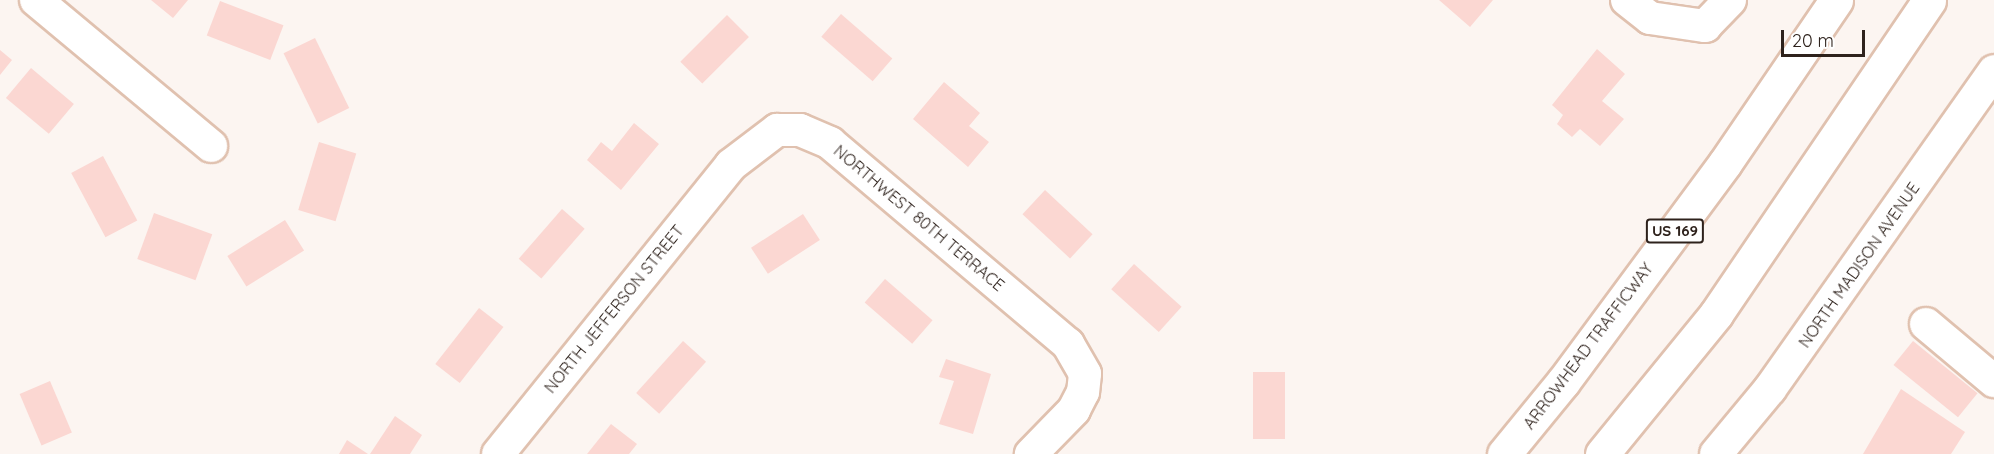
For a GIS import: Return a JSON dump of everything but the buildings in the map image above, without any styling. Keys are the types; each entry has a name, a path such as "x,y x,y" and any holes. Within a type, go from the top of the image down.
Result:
{"highway":[{"name":"ARROWHEAD TRAFFICWAY","path":"1504,454 1563,382 1725,164 1836,0"},
{"path":"1602,454 1716,314 1929,0"}],"street":[{"path":"36,0 211,146"},
{"path":"1627,0 1650,18 1705,26 1730,0"},
{"name":"NORTH MADISON AVENUE","path":"1716,454 1784,369 1994,71"},
{"name":"NORTHWEST 80TH TERRACE","path":"731,165 777,129 800,130 830,143 1068,344 1085,374 1083,392 1074,410 1031,454"},
{"name":"NORTH JEFFERSON STREET","path":"498,454 731,165"},
{"path":"1926,324 1994,381"}]}
